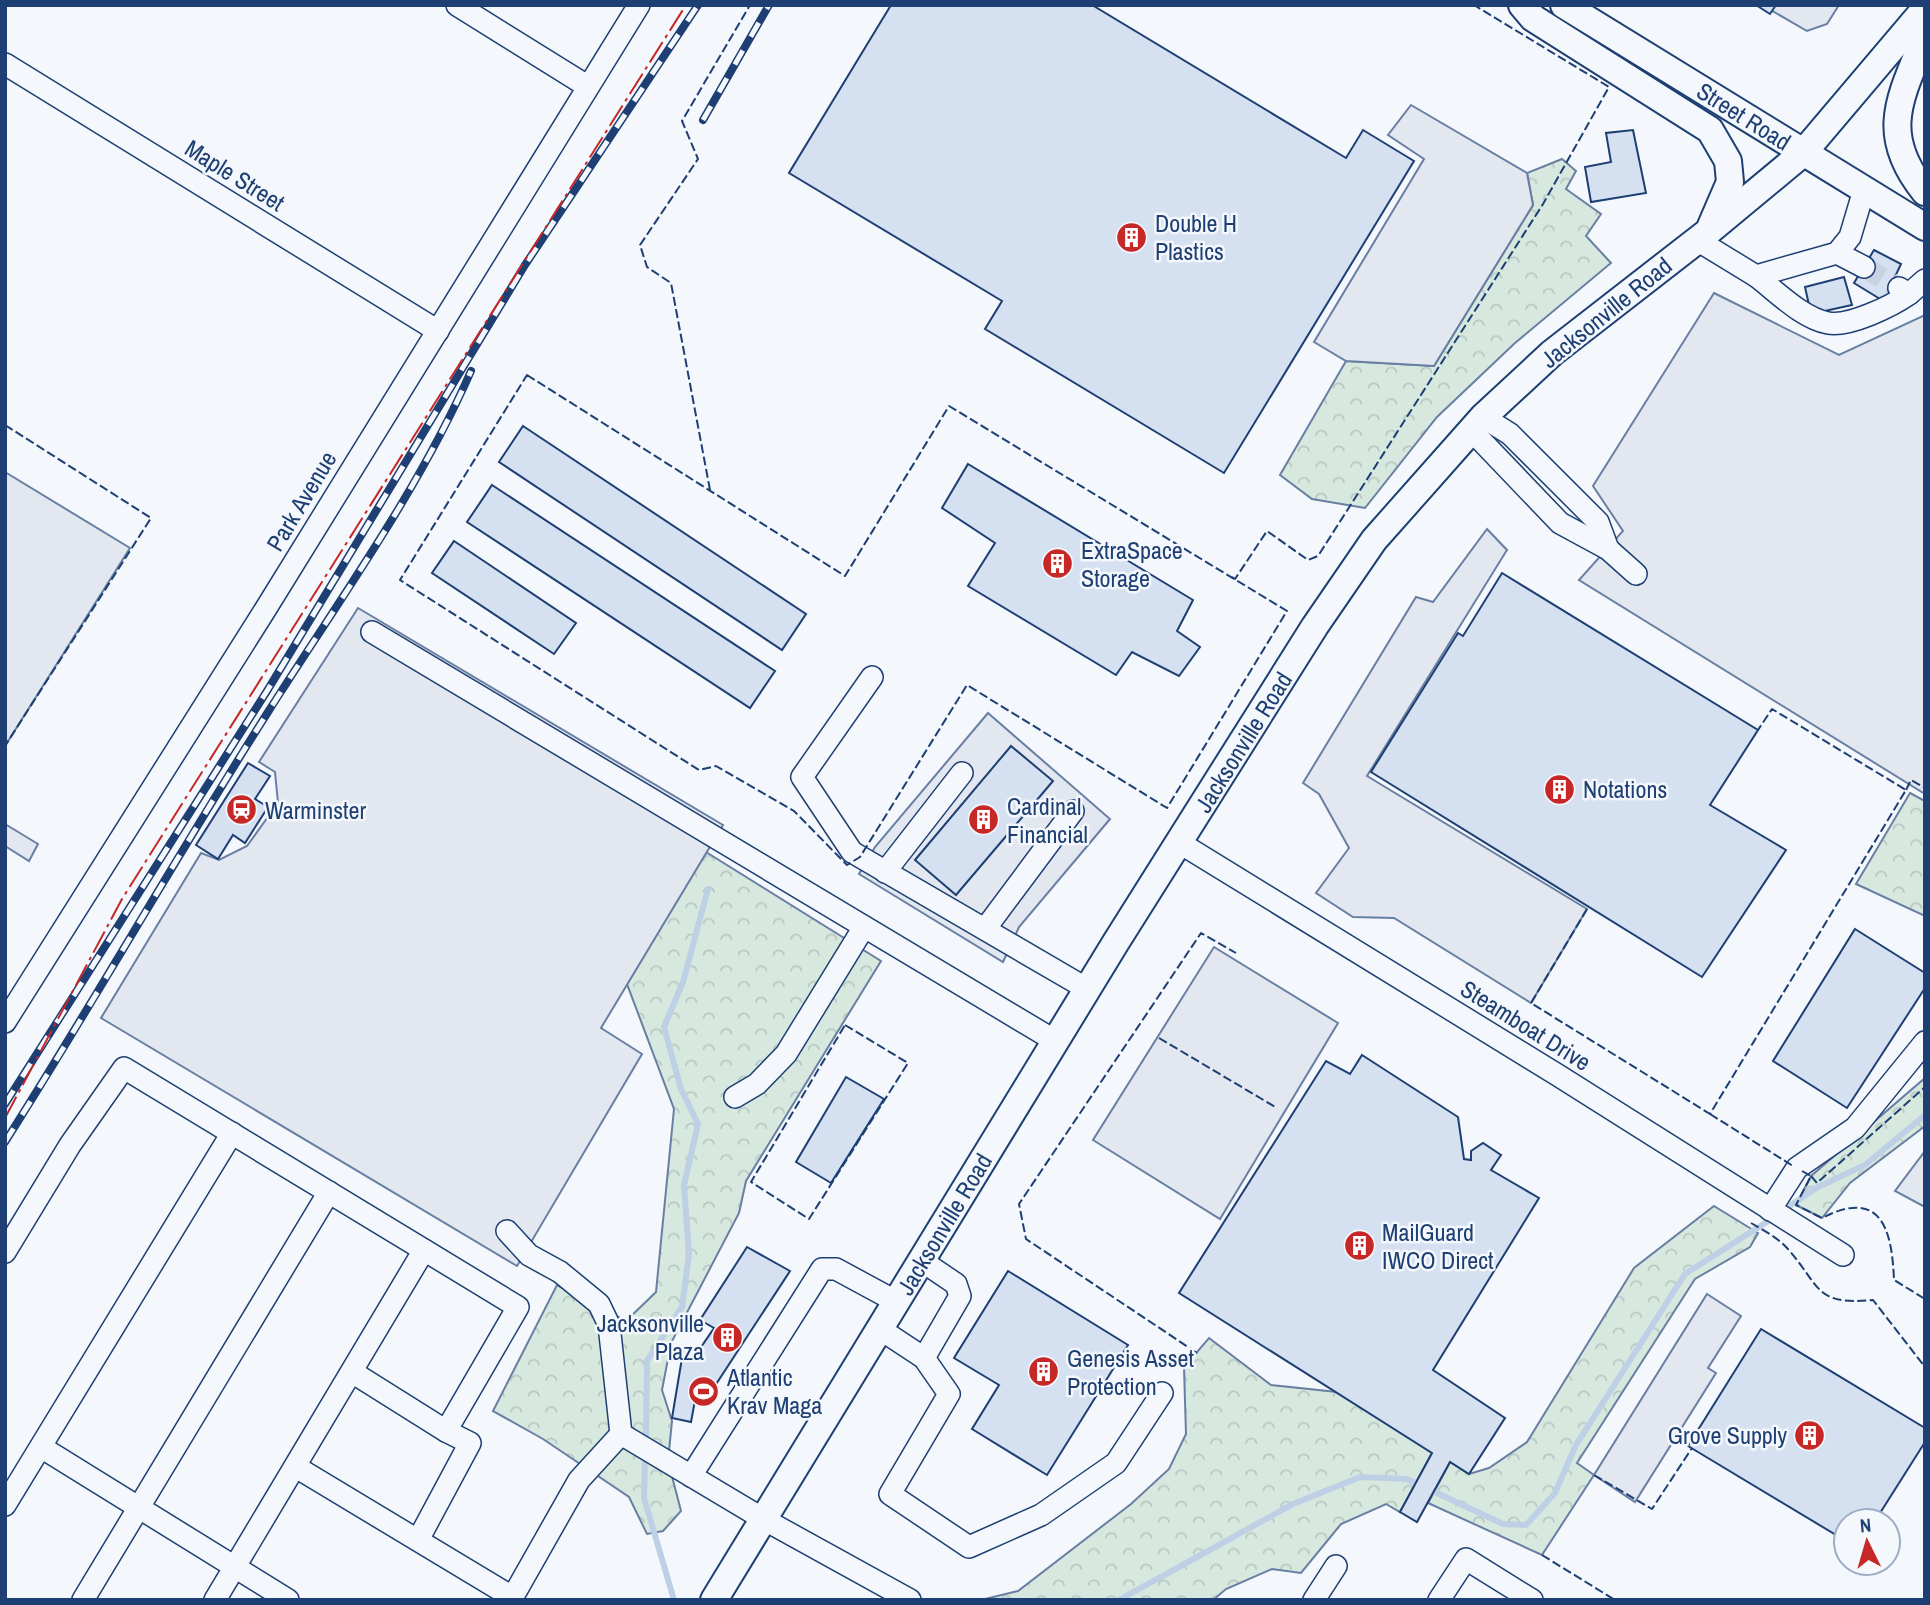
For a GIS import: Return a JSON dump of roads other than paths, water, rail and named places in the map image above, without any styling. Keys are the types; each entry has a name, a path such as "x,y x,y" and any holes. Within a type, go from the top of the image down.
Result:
{"main road":[{"path":"1522,5 1533,18 1710,130 1728,161 1730,182 1703,235"},
{"name":"Street Road","path":"1564,5 1925,227"},
{"name":"Jacksonville Road","path":"714,1600 1315,626 1374,540 1478,424 1582,327 1703,235 1803,153 1925,9"},
{"path":"1925,37 1898,104 1897,148 1925,192"}],"street":[{"path":"457,5 587,86"},
{"name":"Park Avenue","path":"5,1022 639,5"},
{"name":"Maple Street","path":"5,64 438,331"},
{"path":"1756,276 1838,253 1850,237 1864,190"},
{"path":"1703,235 1810,316 1830,324 1878,312 1910,287"},
{"path":"1838,253 1864,267"},
{"path":"1478,424 1560,523 1608,549 1636,574"},
{"path":"372,632 1057,1042"},
{"path":"872,677 802,777 852,852 1089,990"},
{"path":"885,872 962,773"},
{"path":"985,929 1073,811"},
{"name":"Steamboat Drive","path":"1180,843 1843,1255"},
{"path":"735,1097 757,1084 786,1054 864,927"},
{"path":"1770,1210 1797,1168 1855,1128 1925,1042"},
{"path":"5,1252 70,1144 124,1068 518,1307 446,1431"},
{"path":"5,1505 232,1133"},
{"path":"83,1600 329,1192"},
{"path":"296,1467 512,1598 579,1480 621,1434 609,1325 600,1304 560,1272 529,1255 507,1231"},
{"path":"215,1600 424,1250"},
{"path":"922,1261 956,1284 960,1296 924,1358"},
{"path":"691,1476 822,1269 836,1269 897,1302"},
{"path":"880,1329 924,1358 949,1394 890,1494 969,1547 1041,1515 1116,1463 1162,1393"},
{"path":"352,1372 470,1443 418,1540"},
{"path":"621,1434 765,1520 910,1600"},
{"path":"41,1447 288,1600"},
{"path":"1439,1600 1466,1559 1532,1600"},
{"path":"1314,1600 1336,1566"}],"waterway":[{"path":"646,1442 647,1361 682,1307 689,1254 684,1185 698,1124 681,1089 664,1027 683,982 708,889"},
{"path":"1782,1211 1816,1188 1865,1165 1925,1115"},
{"path":"1119,1600 1293,1504 1360,1477 1407,1479 1503,1524 1526,1525 1555,1493 1576,1445 1685,1274 1773,1218"},
{"path":"645,1453 644,1498 674,1600"}],"tunnel":[{"path":"1864,267 1897,287"}],"railway":[{"path":"5,1104 267,691 525,265 698,5"},
{"path":"703,120 769,5"},
{"path":"5,1142 235,765 402,503 427,460 471,371"}],"place":[{"name":"Double H Plastics","path":"1132,237"},
{"name":"ExtraSpace Storage","path":"1058,564"},
{"name":"Notations","path":"1560,789"},
{"name":"Warminster","path":"242,810"},
{"name":"Cardinal Financial","path":"984,820"},
{"name":"MailGuard IWCO Direct","path":"1359,1246"},
{"name":"Jacksonville Plaza","path":"727,1337"},
{"name":"Genesis Asset Protection","path":"1044,1372"},
{"name":"Atlantic Krav Maga","path":"704,1391"},
{"name":"Grove Supply","path":"1810,1435"}]}
